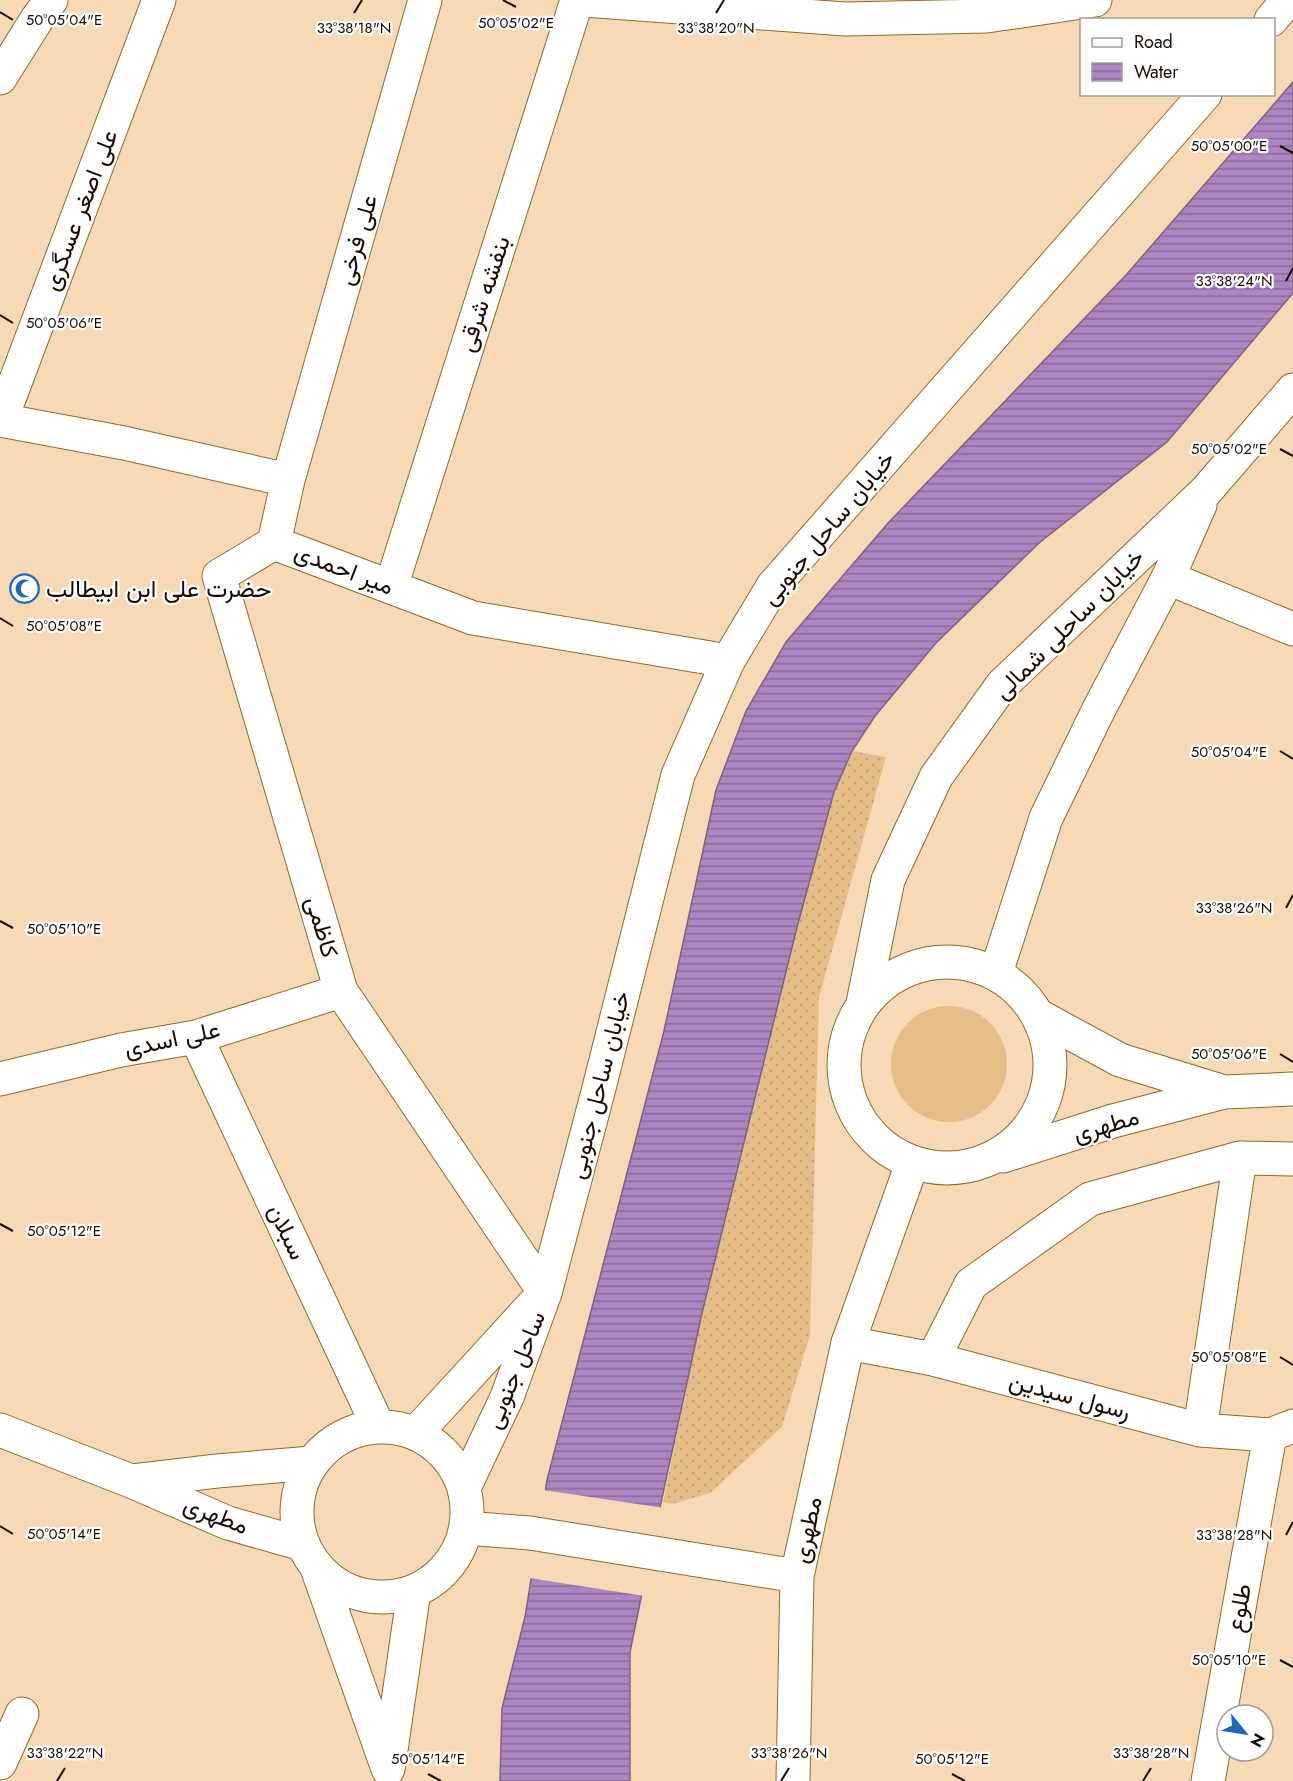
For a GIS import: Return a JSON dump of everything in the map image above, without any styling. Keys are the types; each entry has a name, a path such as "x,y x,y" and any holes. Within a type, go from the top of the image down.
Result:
{"street":[{"path":"0,78 51,0"},
{"name":"علی اصغر عسگری","path":"0,420 159,0"},
{"name":"علی فرخی","path":"288,480 425,0"},
{"name":"بنفشه شرقی","path":"391,587 577,0"},
{"path":"584,0 845,19 909,9 987,16 1095,0"},
{"path":"1273,18 1288,0"},
{"name":"خیابان ساحل جنوبی","path":"545,1293 678,775 728,661 773,586 1203,96"},
{"name":"خیابان ساحلی شمالی","path":"863,1003 888,880 936,777 1002,685 1206,491 1293,390"},
{"path":"0,420 124,443 288,480"},
{"name":"میر احمدی","path":"288,480 274,543 473,618 728,661"},
{"name":"خیابان ساحلی شمالی","path":"996,973 1046,818 1099,709 1168,578 1206,491"},
{"name":"کاظمی","path":"274,543 219,576 341,991 545,1293"},
{"path":"1168,578 1293,629"},
{"path":"938,962 967,963 996,973 1018,989 1039,1016 1049,1049 1050,1083 1038,1115 1018,1142 990,1160 946,1170 912,1164 883,1149 860,1124 846,1093 843,1059 849,1029 863,1003 884,982 910,968 938,962"},
{"name":"علی اسدی","path":"0,1079 121,1050 196,1037 341,991"},
{"name":"مطهری","path":"1039,1016 1120,1060 1224,1092"},
{"name":"سبلان","path":"196,1037 378,1426"},
{"name":"مطهری","path":"990,1160 1113,1121 1224,1092 1293,1089"},
{"path":"1200,1430 1240,1158"},
{"path":"933,1359 971,1284 1090,1199 1240,1158 1293,1159"},
{"name":"مطهری","path":"466,1528 530,1533 797,1576 848,1343 912,1164"},
{"name":"ساحل جنوبی","path":"416,1433 545,1293"},
{"name":"ساحل جنوبی","path":"464,1488 507,1397 545,1293"},
{"name":"رسول سیدین","path":"848,1343 933,1359 1200,1430 1281,1431"},
{"path":"310,1556 333,1582 352,1592 372,1597 394,1597 430,1583 447,1568 459,1550 466,1528 467,1505 464,1488 454,1465 437,1446 416,1433 378,1426 341,1437 312,1463 302,1482 297,1502 297,1523 388,1775"},
{"name":"طلوع","path":"1208,1781 1281,1431"},
{"name":"مطهری","path":"1,1432 131,1481 310,1556"},
{"name":"مطهری","path":"131,1481 217,1470 312,1463"},
{"path":"793,1781 797,1576"},
{"path":"388,1775 414,1591"},
{"path":"0,1762 22,1714"}],"shaded area":[{"path":"852,751 886,757 819,997 810,1335 782,1427 710,1493 672,1504 663,1502 702,1313 797,927 834,792"},
{"path":"949,1006 971,1010 990,1023 1003,1042 1007,1064 1003,1086 990,1105 971,1118 949,1122 927,1118 908,1105 895,1086 891,1064 895,1042 908,1023 927,1010"}],"water":[{"path":"1293,82 1293,293 1167,442 1039,543 936,643 875,716 852,751 834,792 797,927 702,1313 651,1549 630,1652 630,1781 500,1781 502,1708 525,1617 547,1480 664,1031 716,790 746,711 786,642 889,522 1127,274"}],"pier":[{"path":"543,1490 664,1508 645,1596 529,1578"}],"place":[{"name":"حضرت علی ابن ابیطالب","path":"25,589"}]}
